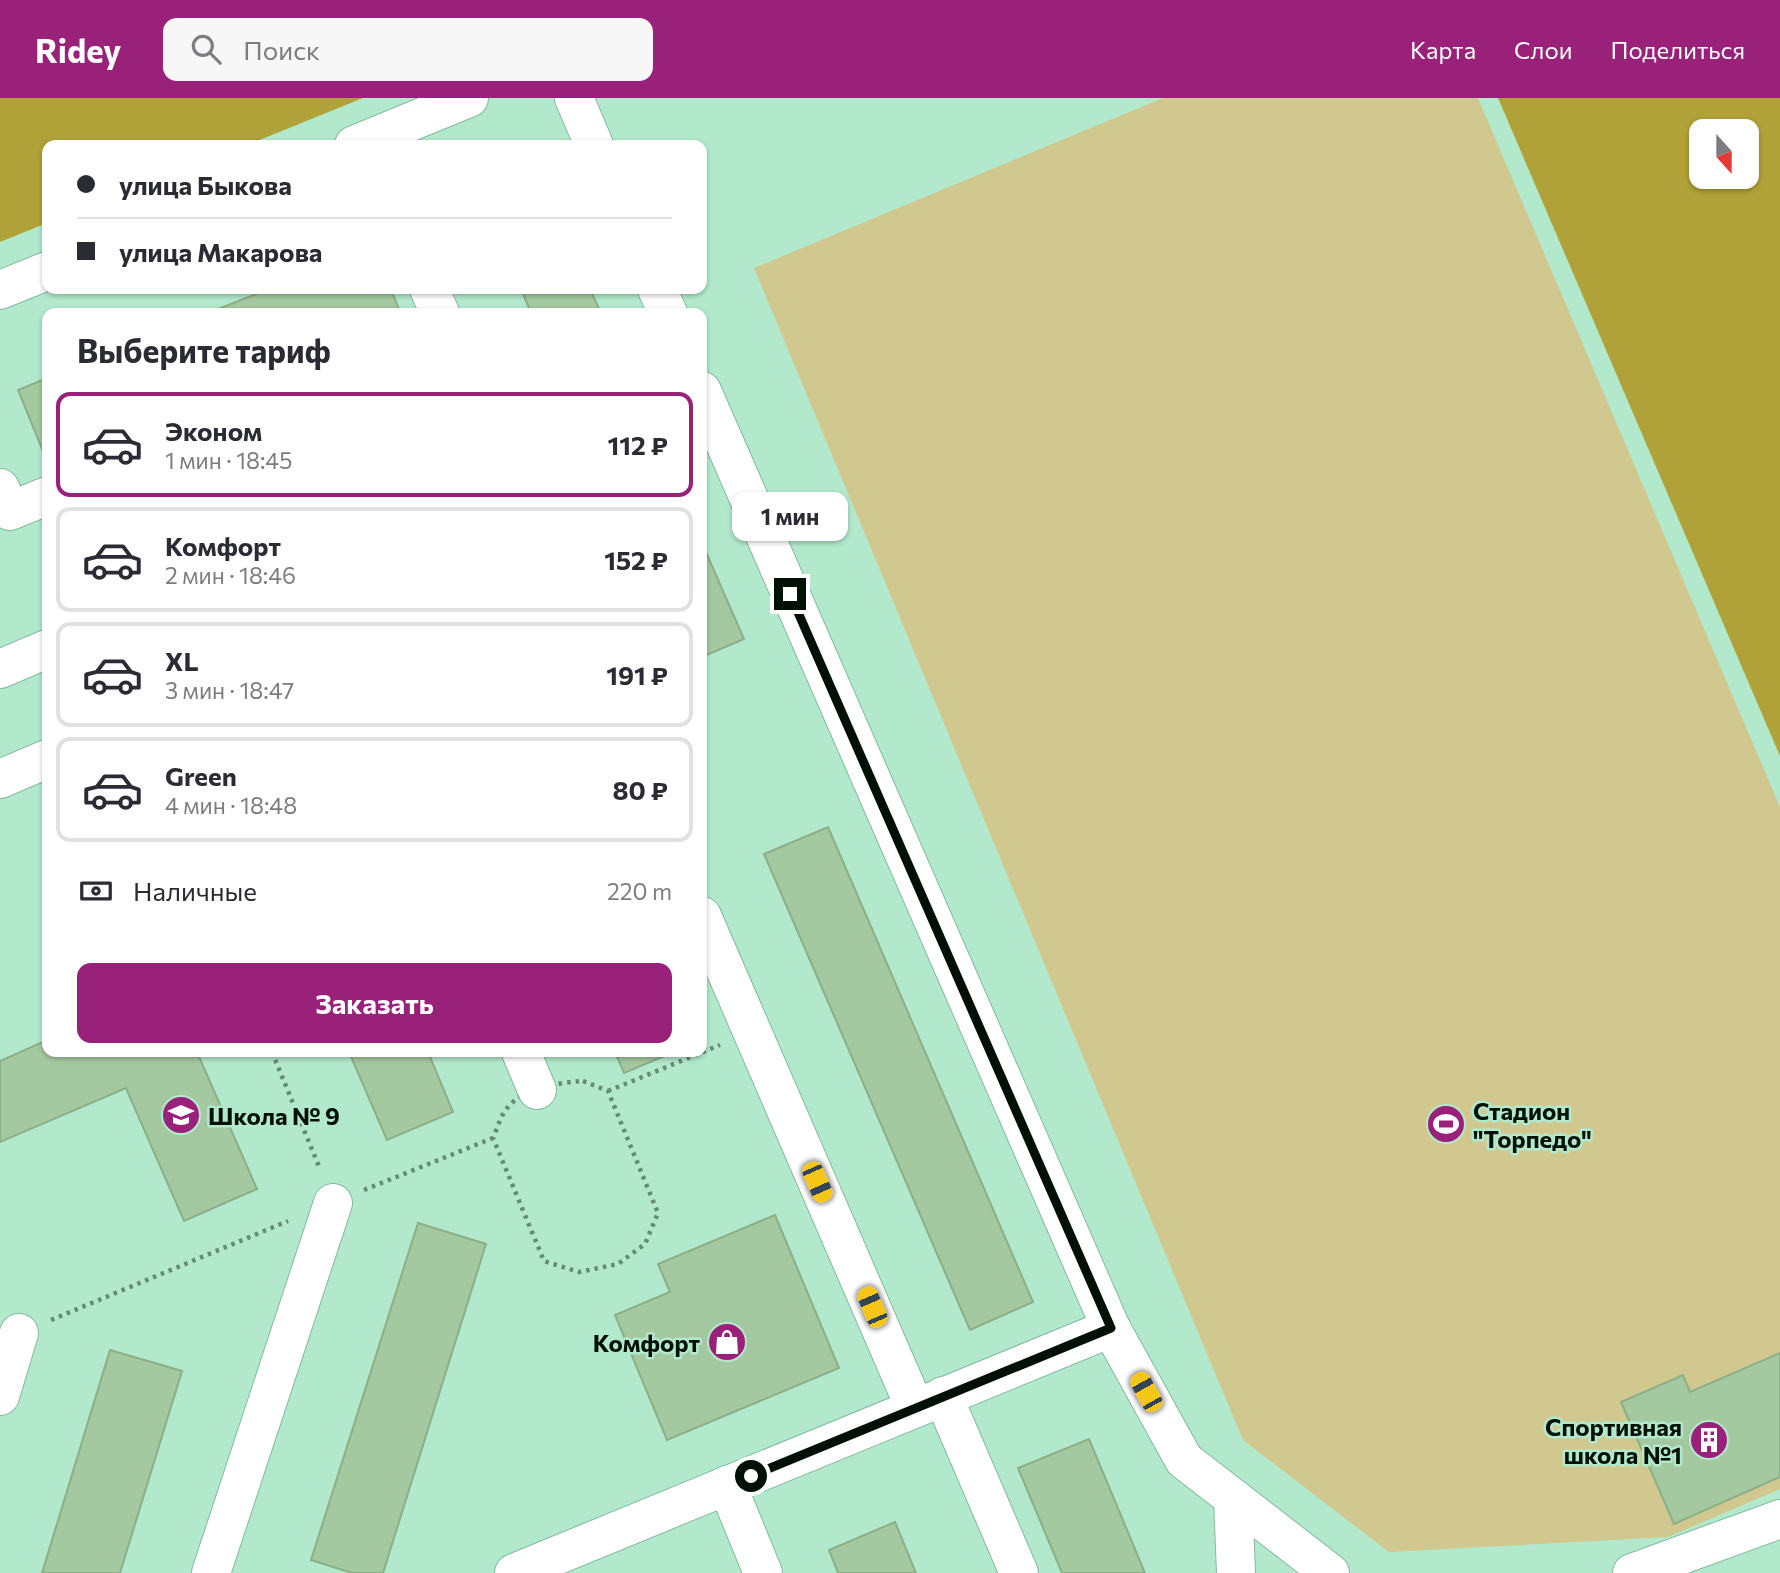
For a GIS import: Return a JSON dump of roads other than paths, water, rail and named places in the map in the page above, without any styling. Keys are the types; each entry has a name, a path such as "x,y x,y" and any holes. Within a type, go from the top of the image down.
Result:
{"street":[{"path":"371,140 469,98"},
{"path":"574,98 592,140"},
{"path":"0,290 42,273"},
{"path":"707,402 1111,1328 1184,1460 1330,1573"},
{"path":"4,505 42,497"},
{"path":"0,669 42,651"},
{"path":"0,779 42,761"},
{"path":"707,928 752,1032 929,1402 1019,1573"},
{"path":"523,1057 537,1090"},
{"path":"211,1573 333,1203"},
{"path":"514,1573 1111,1328"},
{"path":"0,1396 19,1333"},
{"path":"727,1485 763,1573"},
{"path":"1233,1498 1236,1573"},
{"path":"1632,1573 1780,1520"}],"place":[{"name":"Школа № 9","path":"181,1115"},
{"name":"Стадион \"Торпедо\"","path":"1446,1124"},
{"name":"Комфорт","path":"727,1342"},
{"name":"Спортивная школа №1","path":"1709,1440"}]}
